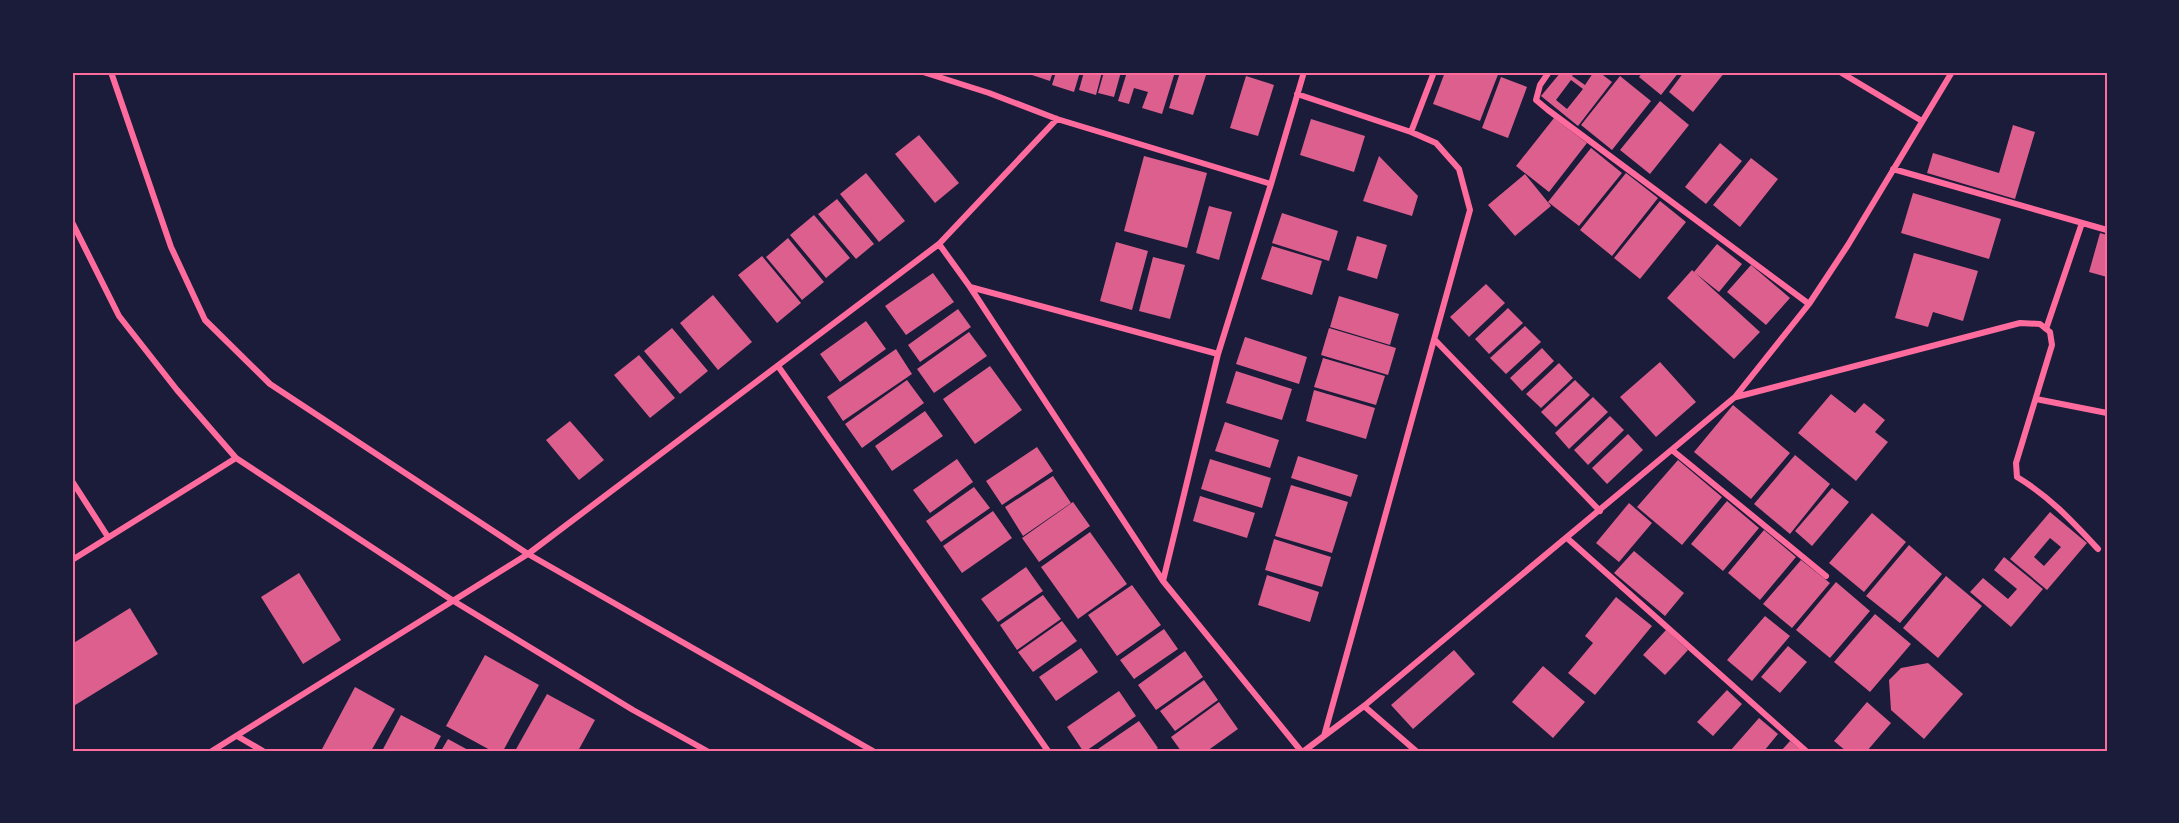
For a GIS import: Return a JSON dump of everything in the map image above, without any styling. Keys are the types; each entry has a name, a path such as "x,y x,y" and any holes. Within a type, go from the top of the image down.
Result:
{"street":[{"path":"111,72 171,247 205,320 270,384 528,554 805,710 873,751"},
{"path":"923,72 989,93 1057,119 1271,184"},
{"path":"1163,581 1218,354 1304,72"},
{"path":"1411,132 1434,72"},
{"path":"1548,72 1540,85 1536,100 1809,304"},
{"path":"1840,72 1922,121"},
{"path":"939,244 970,286 1163,581 1302,751 1364,706 1735,397 1809,304 1848,245 1952,72"},
{"path":"1297,94 1411,132 1436,143 1459,169 1470,210 1324,737"},
{"path":"212,751 528,554 939,244 1057,119"},
{"path":"1893,169 2107,230"},
{"path":"72,222 118,316 177,390 236,458 452,600 633,710 707,751"},
{"path":"2046,329 2082,223"},
{"path":"970,286 1218,354"},
{"path":"1735,397 2020,323 2040,324 2050,332 2052,345 2016,463 2018,477 2067,515 2098,549"},
{"path":"1435,340 1600,511"},
{"path":"778,366 1048,751"},
{"path":"2036,399 2107,413"},
{"path":"1672,450 1826,576"},
{"path":"72,560 236,458"},
{"path":"72,481 108,537"},
{"path":"1567,538 1806,751"},
{"path":"1364,706 1416,751"},
{"path":"237,736 263,751"}],"building":[{"path":"1033,72 1053,72 1050,81 1032,75"},
{"path":"1056,72 1080,72 1074,92 1052,85"},
{"path":"1084,72 1102,72 1096,95 1079,90"},
{"path":"1104,72 1121,72 1114,97 1098,93"},
{"path":"1127,72 1175,72 1162,114 1142,108 1148,92 1134,88 1129,104 1118,101"},
{"path":"1180,72 1207,72 1193,115 1169,108"},
{"path":"1445,72 1499,72 1480,121 1433,104"},
{"path":"1561,72 1575,72 1572,76 1585,85 1592,72 1599,72 1612,82 1578,126 1541,96","holes":["1571,80 1583,89 1567,109 1556,100"]},
{"path":"1643,72 1679,72 1661,95 1639,77"},
{"path":"1684,72 1725,72 1693,112 1669,92"},
{"path":"1246,76 1274,85 1258,136 1230,128"},
{"path":"1620,76 1651,101 1612,150 1581,125"},
{"path":"1501,77 1527,87 1508,138 1482,128"},
{"path":"1660,101 1689,125 1650,174 1620,150"},
{"path":"1554,118 1587,143 1549,192 1516,166"},
{"path":"1311,119 1365,136 1354,172 1300,155"},
{"path":"2013,125 2035,132 2015,199 1927,173 1933,153 1999,173"},
{"path":"919,135 959,183 935,203 895,154"},
{"path":"1720,143 1742,161 1706,204 1685,187"},
{"path":"1591,148 1622,173 1579,226 1548,202"},
{"path":"1144,156 1207,173 1187,248 1124,231"},
{"path":"1379,156 1418,196 1412,216 1363,201"},
{"path":"1751,158 1778,179 1740,227 1713,205"},
{"path":"866,173 905,221 879,242 840,194"},
{"path":"1626,173 1658,198 1612,256 1580,230"},
{"path":"1525,174 1551,206 1515,236 1488,205"},
{"path":"1913,193 2001,219 1989,259 1901,233"},
{"path":"837,199 874,244 856,259 818,214"},
{"path":"1660,201 1686,222 1640,279 1614,258"},
{"path":"1209,206 1232,212 1219,260 1196,253"},
{"path":"1282,213 1338,231 1329,261 1272,243"},
{"path":"814,215 850,258 826,278 790,235"},
{"path":"2100,233 2107,235 2107,277 2089,272"},
{"path":"1357,236 1387,245 1377,279 1347,270"},
{"path":"788,238 824,282 802,300 766,257"},
{"path":"1116,242 1148,251 1132,310 1100,301"},
{"path":"1717,244 1742,264 1719,292 1694,272"},
{"path":"1272,246 1322,261 1312,295 1261,279"},
{"path":"1914,253 1978,271 1963,321 1933,312 1928,327 1895,318"},
{"path":"762,256 801,303 777,323 738,275"},
{"path":"1153,257 1185,265 1170,319 1139,311"},
{"path":"1751,265 1790,298 1766,325 1727,292"},
{"path":"1692,270 1760,332 1734,359 1667,298"},
{"path":"933,273 954,302 906,335 885,306"},
{"path":"1486,284 1505,303 1469,337 1450,317"},
{"path":"713,295 752,342 718,370 680,323"},
{"path":"1339,296 1399,314 1390,345 1330,327"},
{"path":"1508,308 1523,323 1489,354 1475,339"},
{"path":"958,309 971,327 920,362 908,345"},
{"path":"866,321 886,349 840,382 820,354"},
{"path":"1525,326 1541,342 1506,374 1490,358"},
{"path":"672,328 708,371 680,394 644,351"},
{"path":"1329,328 1396,348 1388,375 1321,355"},
{"path":"969,332 987,356 934,393 917,369"},
{"path":"1245,337 1307,357 1299,384 1236,364"},
{"path":"1542,348 1554,361 1522,391 1510,378"},
{"path":"896,349 912,374 843,421 827,397"},
{"path":"639,355 675,398 650,418 614,375"},
{"path":"1323,358 1385,376 1376,405 1314,387"},
{"path":"1660,362 1696,402 1656,437 1620,397"},
{"path":"1559,363 1573,378 1541,408 1526,394"},
{"path":"990,366 1022,410 975,444 943,399"},
{"path":"1236,371 1292,389 1282,420 1226,403"},
{"path":"907,380 924,403 862,448 845,424"},
{"path":"1575,380 1590,395 1556,427 1541,412"},
{"path":"1314,390 1375,408 1366,439 1306,421"},
{"path":"1831,394 1855,413 1864,403 1885,420 1875,432 1888,442 1856,481 1798,433"},
{"path":"1593,397 1608,412 1569,449 1555,433"},
{"path":"1733,405 1790,453 1751,499 1694,452"},
{"path":"925,411 943,436 892,471 875,446"},
{"path":"1610,416 1624,430 1588,465 1574,450"},
{"path":"570,421 604,460 579,480 546,440"},
{"path":"1225,422 1279,440 1270,468 1215,451"},
{"path":"1628,434 1643,450 1607,484 1592,468"},
{"path":"1037,447 1053,471 1002,505 986,481"},
{"path":"1795,455 1830,484 1790,534 1754,504"},
{"path":"1298,456 1358,475 1351,497 1291,478"},
{"path":"957,459 973,482 930,513 913,490"},
{"path":"1210,459 1271,478 1262,508 1201,489"},
{"path":"1678,460 1722,497 1682,545 1637,507"},
{"path":"1053,476 1071,503 1023,536 1005,507"},
{"path":"1291,485 1348,502 1332,553 1275,536"},
{"path":"974,487 990,508 941,542 926,521"},
{"path":"1832,488 1849,502 1812,546 1795,531"},
{"path":"1200,496 1255,513 1247,538 1193,521"},
{"path":"1727,501 1759,528 1723,571 1691,544"},
{"path":"1073,502 1090,526 1039,562 1022,538"},
{"path":"1629,503 1652,523 1619,562 1596,543"},
{"path":"993,511 1012,538 962,573 943,546"},
{"path":"2050,512 2087,543 2047,590 2010,559","holes":["2050,538 2061,547 2044,566 2034,557"]},
{"path":"1872,513 1906,542 1864,592 1829,563"},
{"path":"1764,530 1796,557 1760,600 1728,573"},
{"path":"1090,532 1127,584 1078,619 1041,567"},
{"path":"1274,539 1331,557 1322,587 1265,570"},
{"path":"1909,545 1942,574 1900,623 1866,596"},
{"path":"1634,551 1684,593 1665,616 1614,573"},
{"path":"2004,557 2043,589 2011,627 1970,592 1983,578 2008,599 2017,589 1994,570"},
{"path":"1801,560 1830,583 1792,628 1763,604"},
{"path":"1026,567 1043,591 998,622 981,599"},
{"path":"299,573 341,640 303,664 261,597"},
{"path":"1267,575 1319,592 1310,622 1258,605"},
{"path":"1946,576 1982,606 1938,658 1903,628"},
{"path":"1836,582 1870,611 1830,658 1796,630"},
{"path":"1132,585 1161,625 1117,656 1088,615"},
{"path":"1043,595 1061,619 1017,650 1000,625"},
{"path":"1616,597 1652,626 1595,695 1568,673 1593,643 1585,636"},
{"path":"130,608 158,654 72,707 72,644"},
{"path":"1875,614 1911,644 1870,692 1834,662"},
{"path":"1765,616 1790,636 1752,681 1727,660"},
{"path":"1062,621 1077,641 1033,672 1018,652"},
{"path":"1164,629 1178,649 1134,679 1120,660"},
{"path":"1666,630 1688,650 1665,675 1643,655"},
{"path":"1788,646 1807,662 1780,693 1761,677"},
{"path":"1081,648 1098,672 1056,701 1039,677"},
{"path":"1454,650 1475,674 1413,729 1391,705"},
{"path":"1185,651 1203,677 1156,710 1138,685"},
{"path":"485,655 539,685 503,751 492,751 446,726"},
{"path":"1928,663 1963,694 1924,739 1891,710 1889,680 1901,668"},
{"path":"1543,666 1585,702 1553,738 1512,702"},
{"path":"1204,680 1218,700 1175,731 1160,711"},
{"path":"355,687 395,709 371,751 325,751 322,749"},
{"path":"1727,690 1742,704 1713,736 1697,722"},
{"path":"1119,691 1136,716 1083,751 1067,727"},
{"path":"547,694 595,720 578,751 515,751"},
{"path":"1219,702 1238,729 1207,751 1181,751 1171,737"},
{"path":"1867,702 1891,723 1867,751 1846,751 1834,741"},
{"path":"401,715 441,736 433,751 382,751"},
{"path":"1759,718 1778,734 1764,751 1730,751"},
{"path":"1139,721 1158,748 1154,751 1095,751"},
{"path":"448,739 470,751 441,751"},
{"path":"1790,741 1802,751 1781,751"}]}
